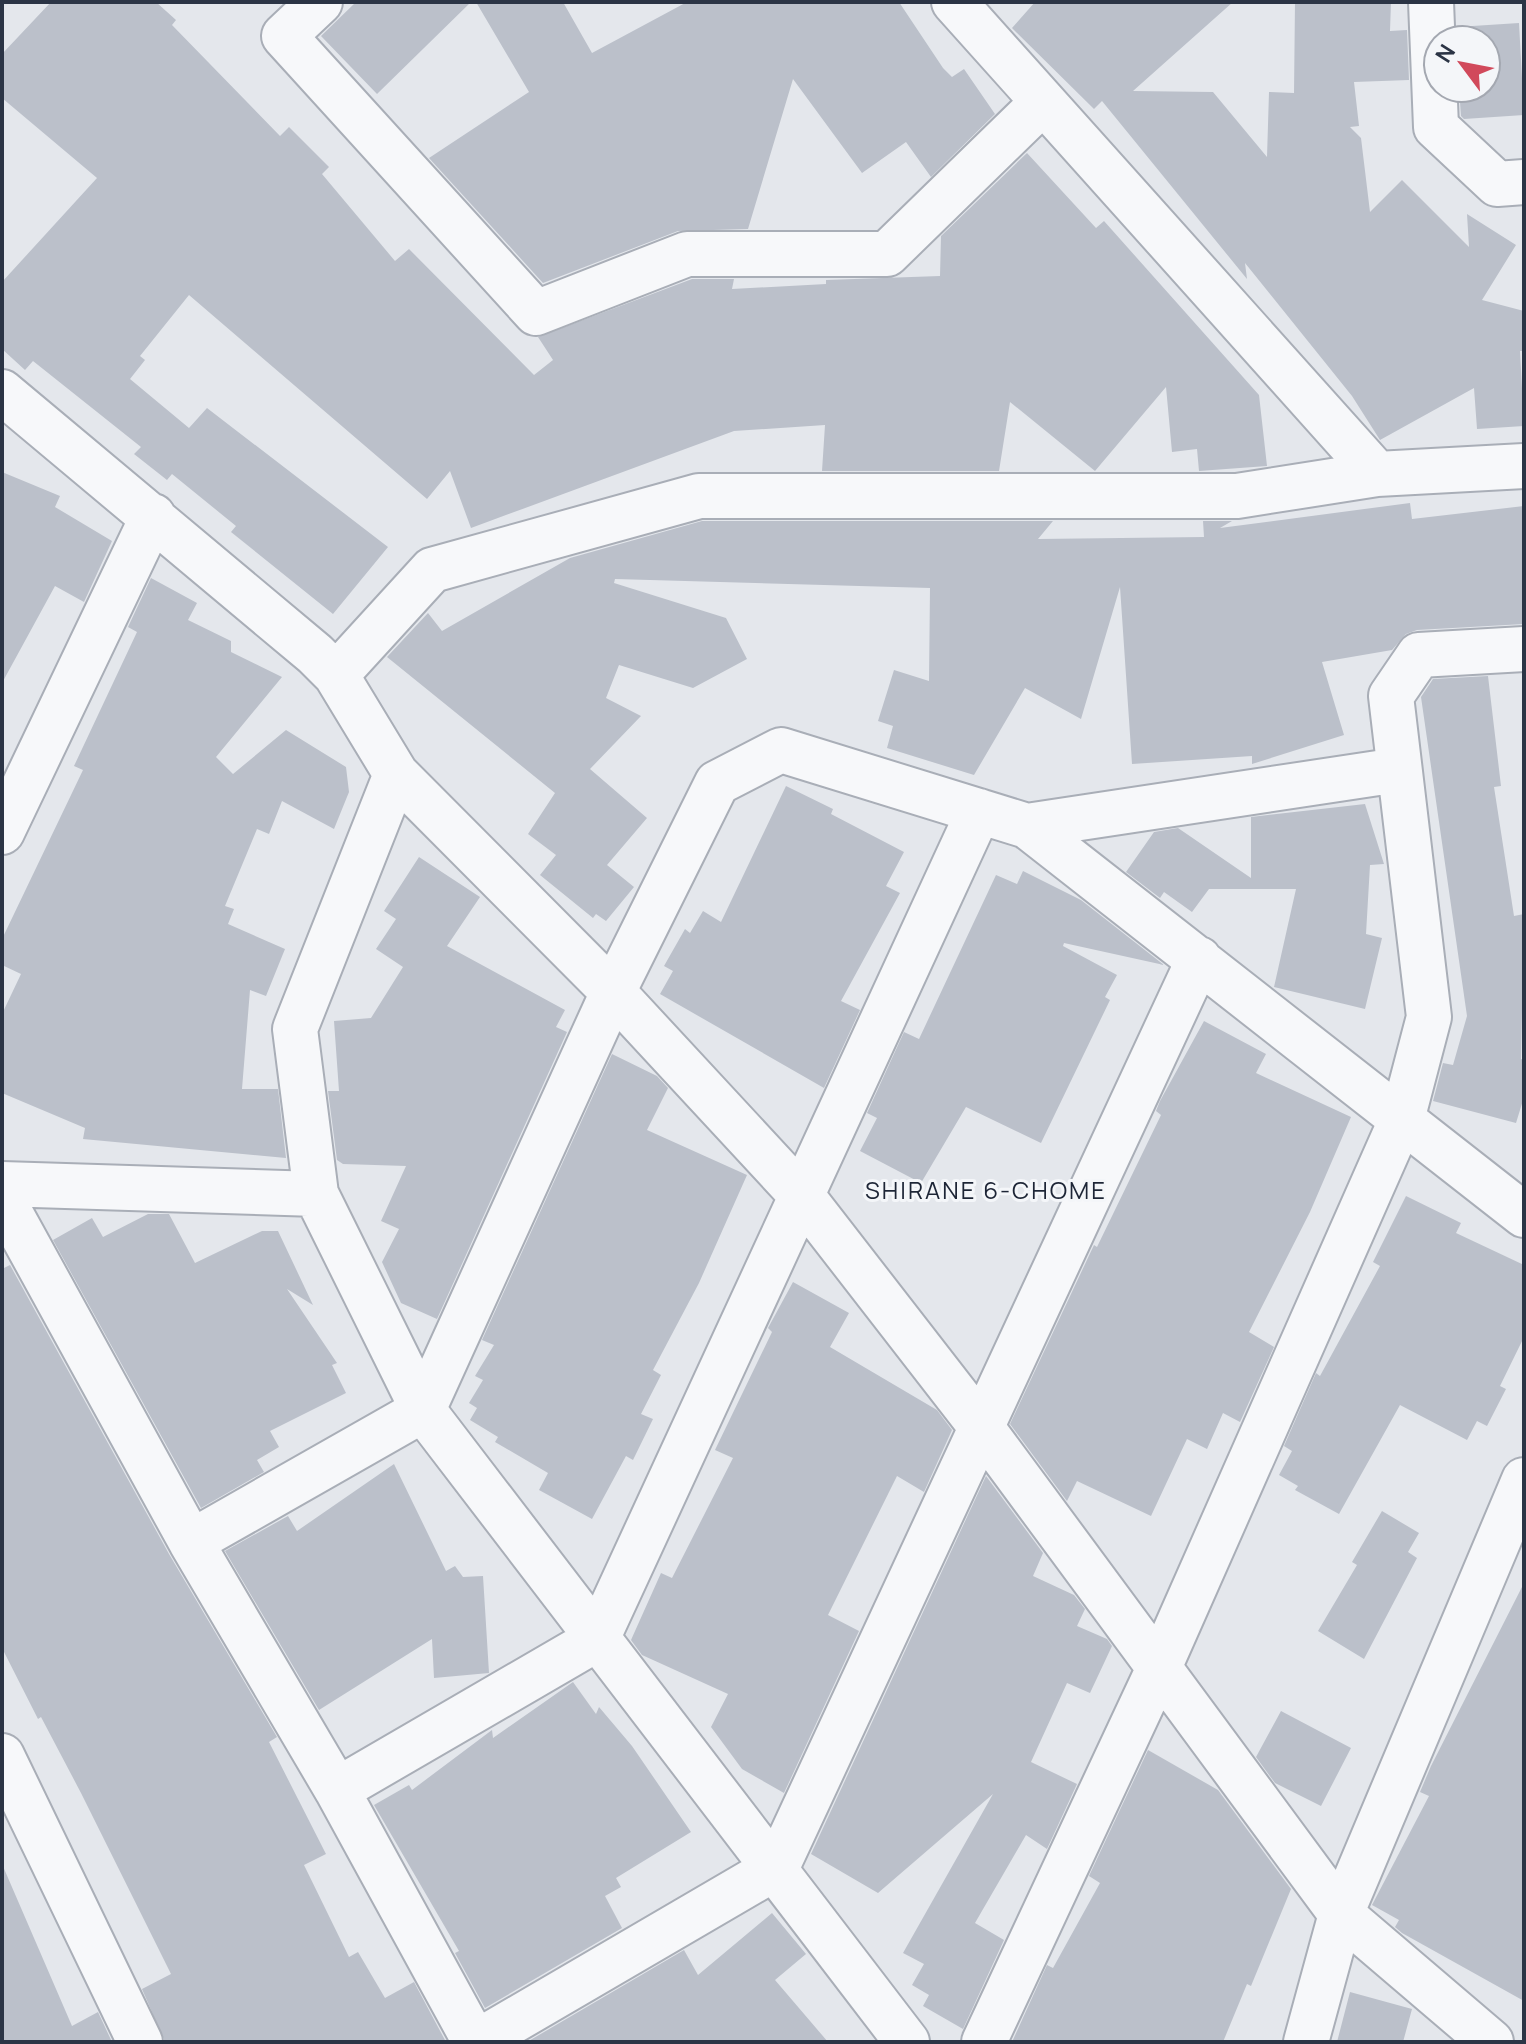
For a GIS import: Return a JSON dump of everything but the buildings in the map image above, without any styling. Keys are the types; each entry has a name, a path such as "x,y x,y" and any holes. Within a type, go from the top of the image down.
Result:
{"street":[{"path":"320,2 284,36 536,313 687,254 887,254 1043,102"},
{"path":"954,2 1377,474"},
{"path":"1431,2 1436,127 1497,184 1524,182"},
{"path":"2,392 153,516 336,675 396,774 613,992 802,1196 982,1428 1341,1914 1491,2042"},
{"path":"336,675 432,570 699,496 1237,496 1377,474 1524,466"},
{"path":"2,832 153,516"},
{"path":"984,2042 1158,1670 1403,1116 1429,1017 1391,696 1419,655 1524,649"},
{"path":"191,1542 423,1410 613,992 717,783 781,750 1027,826 1403,1116 1524,1215"},
{"path":"1027,826 1398,770"},
{"path":"396,774 295,1029 316,1194 423,1410 597,1639 777,1867 907,2042"},
{"path":"337,1790 597,1639 979,811"},
{"path":"2,1198 191,1542 337,1790 476,2042 777,1867 1199,959"},
{"path":"2,1184 316,1194"},
{"path":"1306,2042 1341,1914 1524,1480"},
{"path":"2,1756 140,2042"}],"district":[{"name":"SHIRANE 6-CHOME","path":"986,1191"}]}
